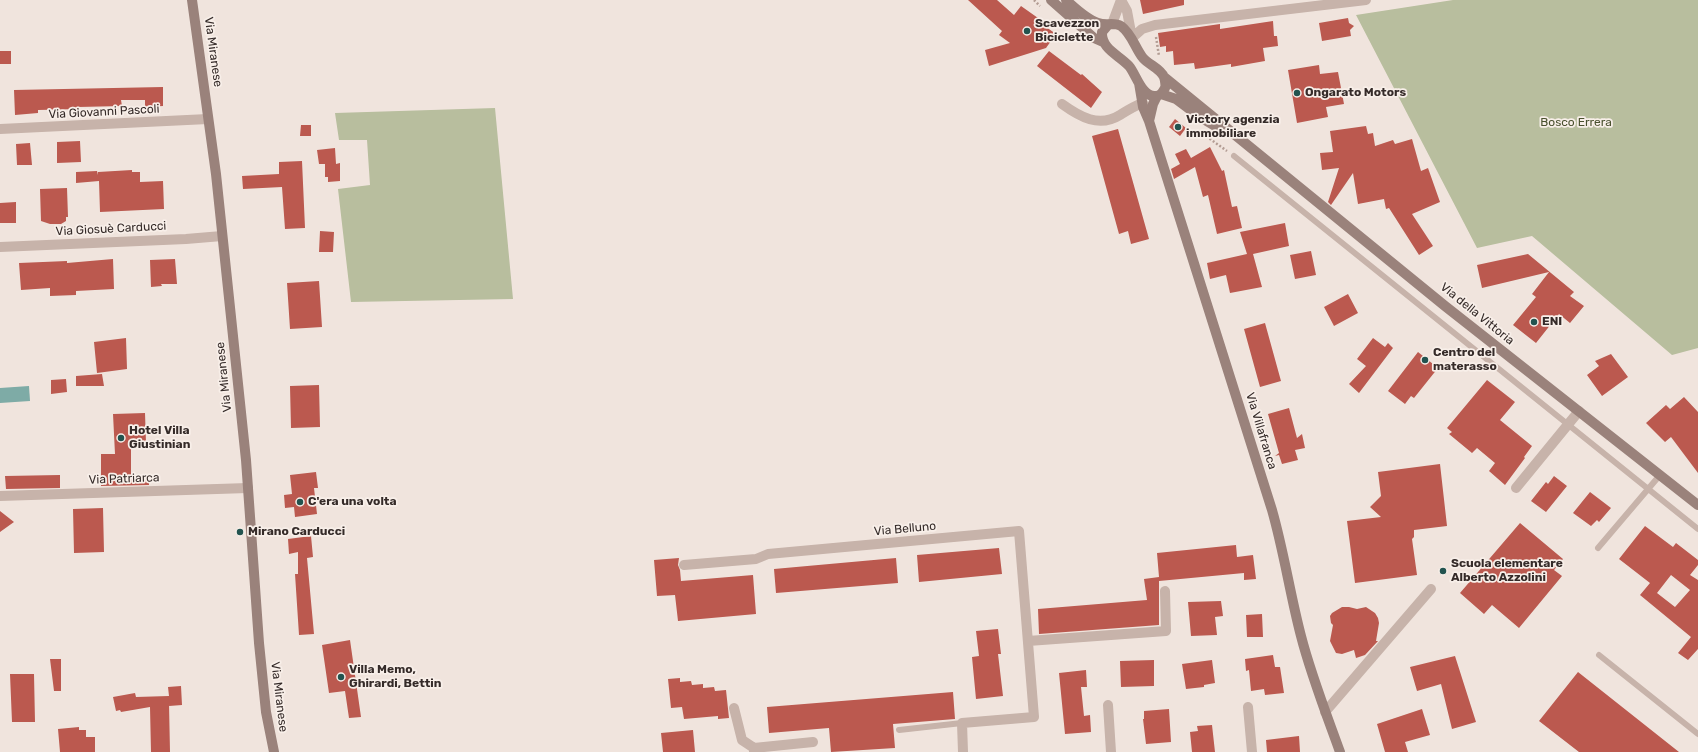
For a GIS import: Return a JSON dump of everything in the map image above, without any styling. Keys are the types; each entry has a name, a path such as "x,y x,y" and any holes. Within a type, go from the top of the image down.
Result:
{"main road":[{"name":"Via Miranese","path":"192,0 222,236 248,488 259,643 266,712 274,752"},
{"name":"Via della Vittoria","path":"1051,0 1094,38 1103,42 1130,67 1139,83 1151,96 1159,95 1176,99 1200,117 1241,141"},
{"name":"Via della Vittoria","path":"1066,0 1091,20 1116,24 1122,27 1132,38 1143,58 1164,77 1216,118 1241,141 1698,505"},
{"path":"1103,42 1102,32 1110,24"},
{"path":"1149,121 1153,104 1165,86 1164,77"},
{"name":"Via Villafranca","path":"1139,83 1143,103 1272,510 1282,546 1301,635 1340,752"}],"street":[{"path":"1110,24 1121,0"},
{"path":"1121,0 1127,11 1132,38"},
{"path":"1132,38 1142,28 1155,25 1366,0"},
{"path":"1062,104 1079,116 1090,120 1103,121 1119,116 1132,106 1143,103"},
{"name":"Via Giovanni Pascoli","path":"0,129 208,119"},
{"name":"Via Giosuè Carducci","path":"0,247 178,240 222,236"},
{"path":"1516,488 1579,411"},
{"name":"Via Patriarca","path":"0,496 248,488"},
{"name":"Via Belluno","path":"684,565 756,558 768,554 1019,531 1034,717 962,723"},
{"path":"1326,712 1431,589"},
{"path":"1028,641 1166,631 1165,590"},
{"path":"1108,705 1111,752"},
{"path":"1248,707 1252,752"},
{"path":"734,708 742,740 754,750 813,742"},
{"path":"962,723 963,752"}],"lane":[{"path":"1234,156 1698,529"},
{"path":"1598,548 1660,475"},
{"path":"1599,656 1698,734"},
{"path":"899,730 962,723"}],"path":[{"path":"1034,0 1045,10"}],"green space":[{"name":"Bosco Errera","path":"1453,0 1698,0 1698,348 1672,355 1532,236 1477,248 1356,15"},
{"path":"495,108 513,299 351,302 338,189 370,185 367,140 339,140 335,113"}],"water":[{"path":"29,386 30,401 0,403 0,388"}],"building":[{"path":"968,0 997,0 1014,15 1021,6 1038,18 1036,20 1056,34 1046,48 989,66 985,50 1010,43 999,35 1002,31"},
{"path":"1140,0 1184,0 1184,5 1143,14"},
{"path":"1348,18 1349,23 1354,26 1350,30 1351,36 1322,41 1319,23"},
{"path":"1273,21 1274,36 1277,36 1278,46 1263,48 1265,61 1231,67 1231,64 1195,69 1194,63 1174,65 1173,51 1166,52 1166,46 1160,47 1158,33 1220,24 1220,29"},
{"path":"0,51 11,51 11,64 0,64"},
{"path":"1049,51 1081,75 1082,74 1102,92 1091,108 1037,66"},
{"path":"1319,65 1320,74 1338,72 1344,104 1326,107 1328,117 1297,123 1288,70"},
{"path":"163,87 163,106 145,107 145,100 121,100 122,106 38,110 38,113 15,115 14,90"},
{"name":"Victory agenzia immobiliare","path":"1175,119 1186,128 1180,136 1169,127"},
{"path":"301,125 311,125 311,136 300,136"},
{"path":"1366,126 1368,134 1373,133 1375,146 1393,140 1395,144 1412,139 1421,171 1428,168 1440,202 1412,214 1433,246 1419,255 1389,208 1386,209 1384,199 1358,204 1353,173 1331,205 1328,202 1339,168 1322,170 1320,153 1333,152 1330,131"},
{"path":"1118,129 1149,239 1131,244 1128,231 1119,234 1092,136"},
{"path":"80,141 81,162 57,163 57,142"},
{"path":"30,143 32,165 17,165 16,144"},
{"path":"1210,147 1222,171 1224,170 1232,207 1237,206 1242,228 1217,234 1208,195 1203,197 1195,167 1174,179 1171,169 1180,164 1175,154 1186,149 1191,158"},
{"path":"335,148 336,164 340,163 340,181 328,182 328,177 325,177 325,164 319,164 317,150"},
{"path":"302,161 305,228 285,229 282,187 243,189 242,176 279,174 279,162"},
{"path":"132,170 132,172 140,172 140,182 163,181 164,209 100,212 99,181 76,183 76,172 97,171 98,175 98,172"},
{"path":"67,188 68,217 66,217 66,221 61,224 50,224 41,221 40,189"},
{"path":"16,202 16,223 0,223 0,203"},
{"path":"1285,223 1289,246 1253,254 1262,287 1230,293 1226,275 1210,279 1207,263 1247,254 1240,232"},
{"path":"320,231 334,232 333,252 319,252"},
{"path":"1311,251 1316,275 1295,279 1290,255"},
{"path":"1528,254 1574,292 1570,296 1584,306 1570,323 1559,314 1536,343 1513,325 1536,297 1532,294 1549,272 1482,288 1477,265"},
{"path":"113,259 114,289 76,291 76,295 50,296 50,288 21,290 19,263 67,261 67,263"},
{"path":"175,259 177,284 161,284 162,286 151,287 150,260"},
{"path":"319,281 322,327 290,329 287,283"},
{"path":"1348,294 1358,313 1334,326 1324,307"},
{"path":"1265,323 1281,381 1260,387 1244,329"},
{"path":"126,338 127,369 97,373 94,342"},
{"path":"1373,338 1385,347 1388,343 1393,348 1359,393 1349,384 1366,366 1357,359"},
{"path":"1418,352 1438,368 1414,398 1411,396 1405,404 1388,391"},
{"path":"1611,354 1628,377 1602,396 1587,375 1599,366 1595,361"},
{"path":"102,374 104,386 76,386 76,376"},
{"path":"66,379 67,392 51,394 51,380"},
{"path":"1487,380 1515,402 1500,420 1532,446 1505,485 1489,471 1495,463 1477,448 1472,453 1449,434 1452,432 1447,428"},
{"path":"319,385 320,427 291,428 290,386"},
{"path":"1684,397 1698,412 1698,473 1671,437 1665,442 1646,423 1666,405 1670,409"},
{"path":"1289,408 1297,438 1302,434 1305,448 1295,450 1298,460 1282,464 1279,455 1275,456 1279,453 1268,414"},
{"path":"145,413 146,443 131,443 131,476 149,475 149,485 101,486 101,454 115,454 113,414"},
{"path":"1440,464 1447,526 1414,530 1414,537 1412,539 1417,575 1355,583 1347,521 1381,517 1370,507 1381,496 1378,472"},
{"name":"C'era una volta","path":"316,472 318,488 314,488 317,514 295,517 294,507 285,508 284,495 292,494 290,475"},
{"path":"60,475 60,488 6,489 5,476"},
{"path":"1554,476 1567,486 1546,512 1531,501 1546,482 1548,484"},
{"path":"1590,492 1611,508 1599,522 1597,520 1591,526 1573,513"},
{"path":"103,508 104,552 74,553 73,509"},
{"path":"0,511 14,522 0,532"},
{"path":"1520,523 1563,559 1554,570 1562,576 1519,628 1492,605 1484,614 1460,593"},
{"path":"1645,526 1673,547 1676,543 1698,560 1698,565 1690,575 1698,580 1698,649 1688,660 1678,653 1691,637 1640,595 1650,583 1619,559","holes":["1671,575 1690,590 1675,607 1657,593"]},
{"path":"311,536 313,557 307,558 314,634 299,635 295,574 298,574 298,552 289,554 288,539"},
{"path":"1236,545 1237,557 1253,555 1256,579 1244,580 1244,573 1159,581 1159,625 1039,634 1038,609 1147,600 1144,579 1159,577 1157,553"},
{"path":"999,548 1002,574 919,582 917,555"},
{"path":"679,558 678,565 681,581 753,575 756,614 678,621 675,595 657,596 654,560"},
{"path":"896,558 898,583 776,593 774,569"},
{"path":"1221,601 1223,616 1215,617 1217,635 1191,636 1188,602"},
{"path":"1342,607 1357,609 1366,607 1375,613 1378,618 1379,623 1376,641 1378,641 1365,655 1356,658 1354,650 1342,654 1336,653 1330,641 1333,625 1331,623 1330,616"},
{"path":"1262,614 1263,637 1247,637 1246,615"},
{"path":"998,629 1001,654 998,654 1003,696 976,699 972,657 979,656 976,631"},
{"name":"Villa Memo, Ghirardi, Bettin","path":"350,640 361,717 349,718 345,691 329,693 322,645"},
{"path":"1273,655 1275,667 1280,667 1284,693 1265,695 1264,689 1251,691 1249,670 1246,671 1245,659"},
{"path":"1455,656 1476,722 1452,729 1441,684 1417,691 1410,667"},
{"path":"50,659 61,659 61,691 54,691"},
{"path":"1154,660 1154,686 1121,687 1120,661"},
{"path":"1212,660 1215,683 1204,685 1204,687 1186,689 1182,664"},
{"path":"1086,670 1087,687 1081,687 1084,716 1090,715 1091,732 1065,734 1059,673"},
{"path":"1578,672 1679,752 1579,752 1539,721"},
{"path":"10,674 34,674 35,722 12,722"},
{"path":"680,678 680,682 691,681 692,685 703,684 703,688 714,687 715,691 726,690 729,718 718,719 718,716 684,719 682,707 671,708 668,679"},
{"path":"181,686 182,705 169,706 170,752 151,752 150,707 121,712 120,710 116,711 113,697 135,693 136,697 169,696 168,687"},
{"path":"953,692 955,719 893,724 895,748 831,752 829,728 769,733 767,707"},
{"path":"1169,709 1171,742 1146,744 1143,719 1144,711"},
{"path":"1422,709 1430,735 1405,742 1408,752 1385,752 1377,724"},
{"path":"1212,725 1215,752 1192,752 1190,732 1198,731 1197,726"},
{"path":"79,727 79,730 86,730 86,737 95,737 95,752 60,752 58,729"},
{"path":"693,730 695,752 663,752 661,733"},
{"path":"1299,736 1300,752 1267,752 1266,740"}],"place":[{"name":"Scavezzon Biciclette","path":"1027,31"},
{"name":"Ongarato Motors","path":"1297,93"},
{"name":"Victory agenzia immobiliare","path":"1178,127"},
{"name":"ENI","path":"1534,322"},
{"name":"Centro del materasso","path":"1425,360"},
{"name":"Hotel Villa Giustinian","path":"121,438"},
{"name":"C'era una volta","path":"300,502"},
{"name":"Mirano Carducci","path":"240,532"},
{"name":"Scuola elementare Alberto Azzolini","path":"1443,571"},
{"name":"Villa Memo, Ghirardi, Bettin","path":"341,677"}]}
